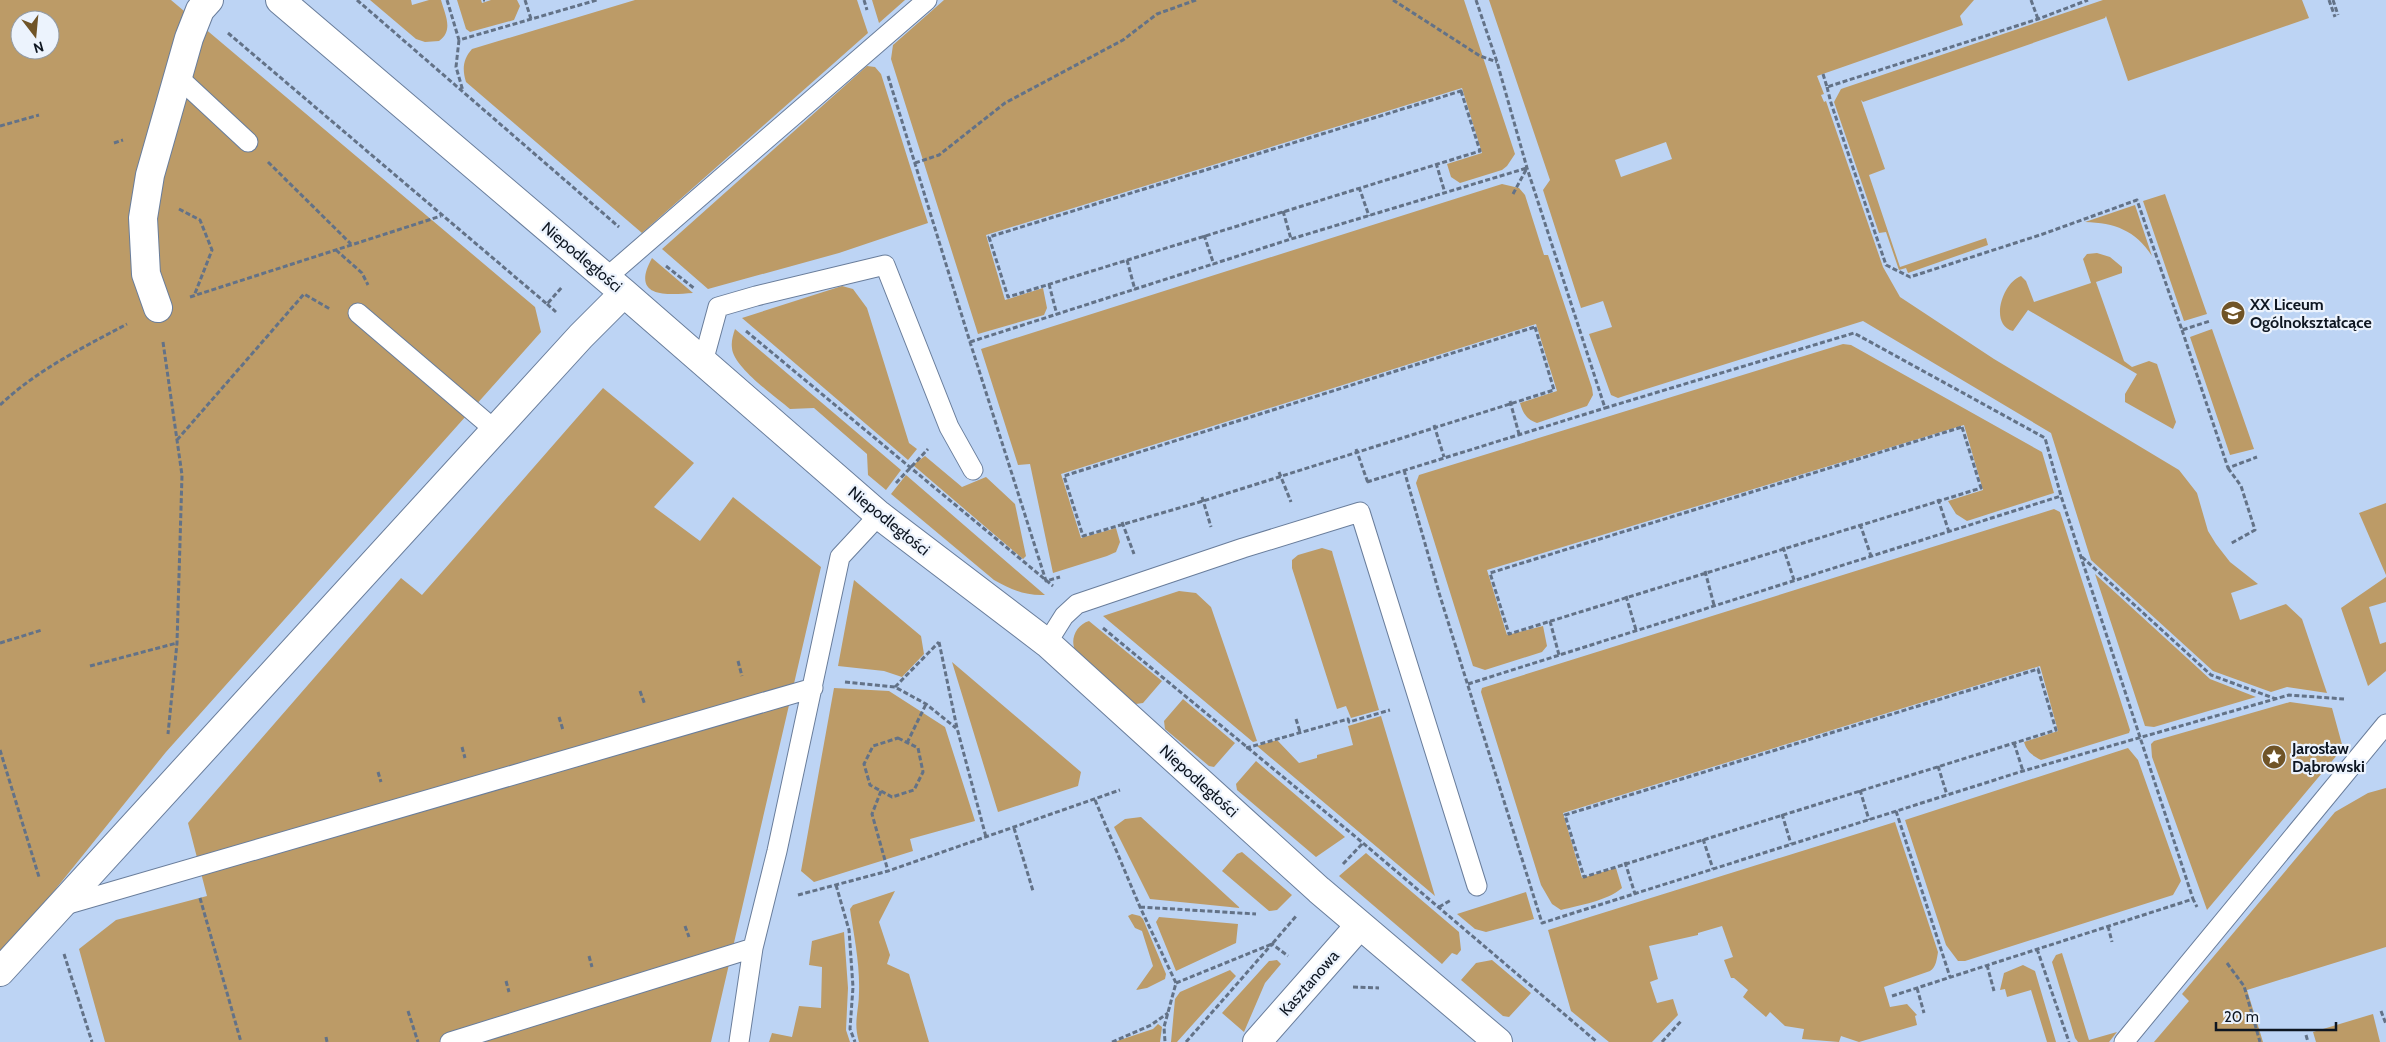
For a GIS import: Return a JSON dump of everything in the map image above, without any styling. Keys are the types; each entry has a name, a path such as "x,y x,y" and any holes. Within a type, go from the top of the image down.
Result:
{"street":[{"name":"Niepodległości","path":"280,0 586,260 879,515 1047,643 1319,890 1498,1042"},
{"path":"158,308 146,274 143,218 150,175 177,76 205,5"},
{"path":"0,972 581,336 615,285"},
{"name":"Kasztanowa","path":"1257,1042 1360,925"}],"lane":[{"path":"615,285 641,246 927,0"},
{"path":"177,76 248,142"},
{"path":"703,362 718,307 885,265 949,427 973,470"},
{"path":"358,313 495,430"},
{"path":"1047,643 1064,616 1077,604 1243,548 1360,512 1477,886"},
{"path":"739,1042 753,948 814,683 840,557 879,515"},
{"path":"55,911 192,868 814,683"},
{"path":"2124,1042 2386,724"},
{"path":"450,1042 753,948"}],"path":[{"path":"357,0 641,246 718,307 1046,581 1077,604 1597,1042"},
{"path":"448,0 459,40 456,67 463,91"},
{"path":"525,0 531,20"},
{"path":"459,40 597,0"},
{"path":"864,0 1046,581"},
{"path":"915,164 939,154 1005,103 1123,40 1157,14 1196,0"},
{"path":"1393,0 1480,56 1497,62"},
{"path":"1476,0 1497,62 1527,168 1605,408 1854,333 2044,438 2080,556 2193,899 2209,937 2244,986 2260,1042"},
{"path":"2031,0 2038,19"},
{"path":"1827,87 2038,19 2088,0"},
{"path":"2331,0 2336,16"},
{"path":"205,5 442,216 547,304 617,225"},
{"path":"1823,74 1830,103 1886,265 1910,277 2043,234 2137,200 2228,468 2241,486 2255,530 2230,544"},
{"path":"1461,91 1480,151 1359,187 1008,297 989,237 1461,91"},
{"path":"0,126 39,115"},
{"path":"248,142 351,244"},
{"path":"1436,163 1445,193"},
{"path":"970,342 1291,240 1527,168"},
{"path":"1513,194 1527,168"},
{"path":"1359,187 1369,216"},
{"path":"143,218 174,207 200,220 212,250 194,296"},
{"path":"1283,211 1291,240"},
{"path":"0,405 21,385 60,359 158,308 335,249 442,216"},
{"path":"1204,235 1214,265"},
{"path":"177,440 304,294 339,313 358,313 371,290 362,273 335,249"},
{"path":"1127,260 1135,290"},
{"path":"1049,284 1058,315"},
{"path":"158,308 182,475 177,643 167,742"},
{"path":"2182,330 2210,321"},
{"path":"1535,327 1554,390 1510,402 1083,536 1064,476 1535,327"},
{"path":"1510,402 1519,434"},
{"path":"1434,426 1444,457"},
{"path":"894,485 949,427"},
{"path":"1962,427 1981,488 1938,499 1860,524 1509,634 1490,572 1962,427"},
{"path":"1356,450 1367,481"},
{"path":"2228,468 2257,457"},
{"path":"1404,470 1542,923 2024,771 2289,695 2344,699"},
{"path":"1280,474 1291,504"},
{"path":"1468,684 2061,496"},
{"path":"1202,499 1211,530"},
{"path":"1938,499 1949,532"},
{"path":"1123,523 1134,554"},
{"path":"1860,524 1871,556"},
{"path":"1783,548 1794,580"},
{"path":"2080,556 2211,674 2276,699"},
{"path":"1706,572 1714,605"},
{"path":"1626,597 1636,630"},
{"path":"1550,621 1559,654"},
{"path":"0,643 42,630"},
{"path":"895,687 939,642 957,728 986,837"},
{"path":"90,666 177,643"},
{"path":"2038,669 2056,730 1938,766 1584,876 1565,815 2038,669"},
{"path":"814,683 895,687 926,704 957,728"},
{"path":"1246,748 1348,719 1349,722 1420,702"},
{"path":"907,743 926,704"},
{"path":"1296,719 1300,732"},
{"path":"898,738 907,743 918,748 923,772 914,790 892,797 870,785 864,764 873,746 898,738"},
{"path":"2014,743 2024,771"},
{"path":"0,750 55,911 92,1042"},
{"path":"1938,766 1947,795"},
{"path":"764,905 888,871 1120,790"},
{"path":"1860,790 1869,820"},
{"path":"881,791 872,814 888,871"},
{"path":"1095,800 1140,907 1176,983 1164,1027 1165,1042"},
{"path":"1896,811 1950,977"},
{"path":"1782,814 1791,844"},
{"path":"1014,828 1033,891"},
{"path":"1703,839 1713,869"},
{"path":"1625,863 1635,894"},
{"path":"192,868 240,1042"},
{"path":"836,885 849,930 853,987 850,1029 855,1042"},
{"path":"1892,996 2193,899"},
{"path":"1140,907 1256,914"},
{"path":"2108,926 2112,942"},
{"path":"1176,983 1272,944"},
{"path":"2038,949 2069,1042"},
{"path":"1987,965 1994,991"},
{"path":"1917,988 1924,1013"},
{"path":"408,1011 418,1042"},
{"path":"2381,1011 2386,1024"},
{"path":"1112,1042 1151,1025 1168,1012"},
{"path":"1662,1042 1682,1020"},
{"path":"2306,1034 2308,1042"},
{"path":"326,1037 327,1042"}],"shaded area":[{"path":"0,0 171,0 535,307 541,332 166,752 46,901 0,953"},
{"path":"370,0 411,0 412,5 429,0 441,0 447,22 444,37 439,41 425,42 416,39"},
{"path":"457,0 481,0 482,3 491,0 517,0 520,6 514,20 470,32 466,29"},
{"path":"635,0 857,0 868,33 642,233 466,82 464,73 465,60 472,49"},
{"path":"872,0 905,0 879,23"},
{"path":"944,0 1464,0 1515,154 1502,170 1460,183 1451,177 1447,164 1482,153 1462,88 986,235 1005,300 1043,288 1047,308 1044,315 978,334 891,59 893,45"},
{"path":"1489,0 1974,0 1960,16 1963,25 1817,76 1824,94 1821,95 1824,102 1826,101 1883,267 1900,297 1994,359 2179,470 2197,493 2208,531 2216,544 2230,562 2258,584 2231,593 2240,620 2286,604 2302,619 2327,693 2287,687 2271,692 2213,671 2091,560 2051,433 1863,321 1618,398 1611,395 1589,334 1612,327 1603,301 1581,308 1543,190 1550,180","holes":["1666,142 1672,159 1621,177 1615,160"]},
{"path":"2103,0 2302,0 2309,18 2128,81 2106,16 2105,18 1863,102 1861,100 1885,169 1869,175 1900,267 1986,238 1988,245 1908,273 1906,268 1899,270 1886,232 1879,233 1834,102 1841,89"},
{"path":"867,66 875,67 881,74 928,223 839,253 708,289 662,249"},
{"path":"1502,184 1519,188 1525,195 1544,255 1548,255 1592,388 1593,395 1587,406 1537,423 1530,420 1524,413 1520,403 1557,391 1536,324 1061,474 1081,538 1116,528 1120,542 1116,552 1053,573 1030,464 1018,465 981,349"},
{"path":"2165,194 2207,314 2184,321 2143,201"},
{"path":"2135,205 2152,256 2139,240 2131,234 2115,226 2085,222"},
{"path":"2097,253 2110,257 2122,267 2122,273 2096,282 2124,361 2132,367 2149,361 2157,364 2176,422 2173,429 2125,402 2125,394 2137,374 2028,310 2013,331 2001,321 2001,304 2008,287 2014,280 2021,276 2026,281 2034,302 2091,283 2083,259 2087,254"},
{"path":"652,258 693,293 662,293 648,287 645,281 646,271"},
{"path":"842,286 853,289 867,308 909,443 917,449 908,460 742,318"},
{"path":"735,329 901,470 886,490 868,475 867,454 814,408 790,409 747,372 734,356 732,341"},
{"path":"2212,329 2254,449 2230,455 2190,337"},
{"path":"1843,344 1851,345 2042,452 2054,493 1967,521 1956,514 1948,501 1983,490 1964,425 1487,570 1507,635 1543,626 1547,646 1542,652 1485,670 1473,666 1416,483 1419,475"},
{"path":"603,388 694,463 654,507 700,541 733,497 821,567 711,1042 105,1042 79,949 116,920 207,896 188,823 401,578 422,595"},
{"path":"925,456 962,487 986,477 1015,504 1026,556 1023,559 913,465"},
{"path":"906,475 1045,595 1018,591 994,580 891,494"},
{"path":"2386,503 2386,575 2359,513"},
{"path":"2054,509 2060,512 2130,730 2129,733 2041,760 2032,755 2024,742 2058,731 2040,666 1563,813 1582,878 1616,868 1622,888 1601,899 1561,910 1552,904 1541,885 1481,692 1482,688"},
{"path":"1322,548 1332,551 1379,710 1351,718 1346,706 1337,709 1292,568 1292,560 1298,555"},
{"path":"2095,574 2210,679 2256,697 2154,727 2145,726"},
{"path":"2386,577 2386,602 2369,607 2380,644 2386,642 2386,671 2368,686 2341,608"},
{"path":"854,580 921,636 924,654 902,677 884,671 838,666"},
{"path":"1179,591 1196,593 1211,607 1257,741 1253,742 1103,616"},
{"path":"1089,621 1162,681 1143,703 1136,704 1094,670 1076,652 1073,643 1077,629"},
{"path":"952,662 1081,772 1078,786 998,812"},
{"path":"834,688 889,691 945,727 975,821 910,839 913,851 814,882 801,871"},
{"path":"1183,699 1235,743 1214,767 1209,766 1165,729 1164,721"},
{"path":"2290,702 2332,708 2343,748 2207,910 2152,757 2151,744 2154,741"},
{"path":"1381,716 1435,896 1257,746 1277,740 1299,763 1317,758 1317,755 1353,745 1348,726"},
{"path":"2128,748 2138,760 2181,881 2173,895 1965,961 1958,961 1946,945 1905,820"},
{"path":"1256,761 1345,837 1316,857 1237,790 1236,784"},
{"path":"2386,788 2386,947 2247,990 2263,1042 2154,1042 2189,1001 2182,994 2335,812 2368,793"},
{"path":"1141,817 1240,908 1150,899 1114,827 1125,819"},
{"path":"1895,822 1938,952 1937,960 1932,970 1884,987 1890,1007 1907,1004 1917,1015 1915,1016 1917,1025 1859,1042 1841,1036 1839,1042 1802,1039 1804,1029 1785,1026 1770,1012 1766,1017 1743,997 1748,990 1734,978 1731,978 1724,960 1733,957 1722,926 1698,933 1698,935 1649,946 1658,979 1650,982 1657,1003 1673,999 1678,1015 1652,1042 1609,1042 1571,1011 1548,930"},
{"path":"1242,852 1292,895 1277,910 1269,911 1222,871 1237,854"},
{"path":"1366,853 1459,932 1461,950 1457,955 1452,953 1442,964 1339,876"},
{"path":"895,891 879,922 890,955 887,964 909,974 929,1042 859,1042 856,1022 859,999 859,971 850,909 853,905"},
{"path":"1526,892 1534,919 1486,932 1475,929 1457,914"},
{"path":"1132,914 1143,919 1166,974 1165,979 1147,988 1136,990 1153,966 1142,931 1135,928 1128,916"},
{"path":"1159,917 1238,924 1236,943 1176,971 1156,922"},
{"path":"844,932 848,988 846,1030 850,1042 769,1042 772,1033 792,1037 799,1006 821,1008 822,967 809,965 812,941"},
{"path":"2062,953 2089,1040 2117,1032 2109,1042 2078,1042 2075,1038 2052,962 2056,955"},
{"path":"1277,960 1281,964 1265,983 1244,1032 1222,1013 1269,961"},
{"path":"1492,960 1531,993 1509,1017 1503,1016 1461,980 1476,963"},
{"path":"2023,965 2035,971 2056,1042 2047,1042 2031,990 2007,997 2005,989 2000,990 2004,973"},
{"path":"1230,970 1236,976 1177,1042 1171,1042 1175,999 1180,992"},
{"path":"2373,1014 2380,1042 2316,1042 2313,1032"},
{"path":"1158,1024 1162,1027 1160,1042 1114,1042 1153,1029"}],"place":[{"name":"XX Liceum Ogólnokształcące","path":"2233,313"},
{"name":"Jarosław Dąbrowski","path":"2274,757"}]}
